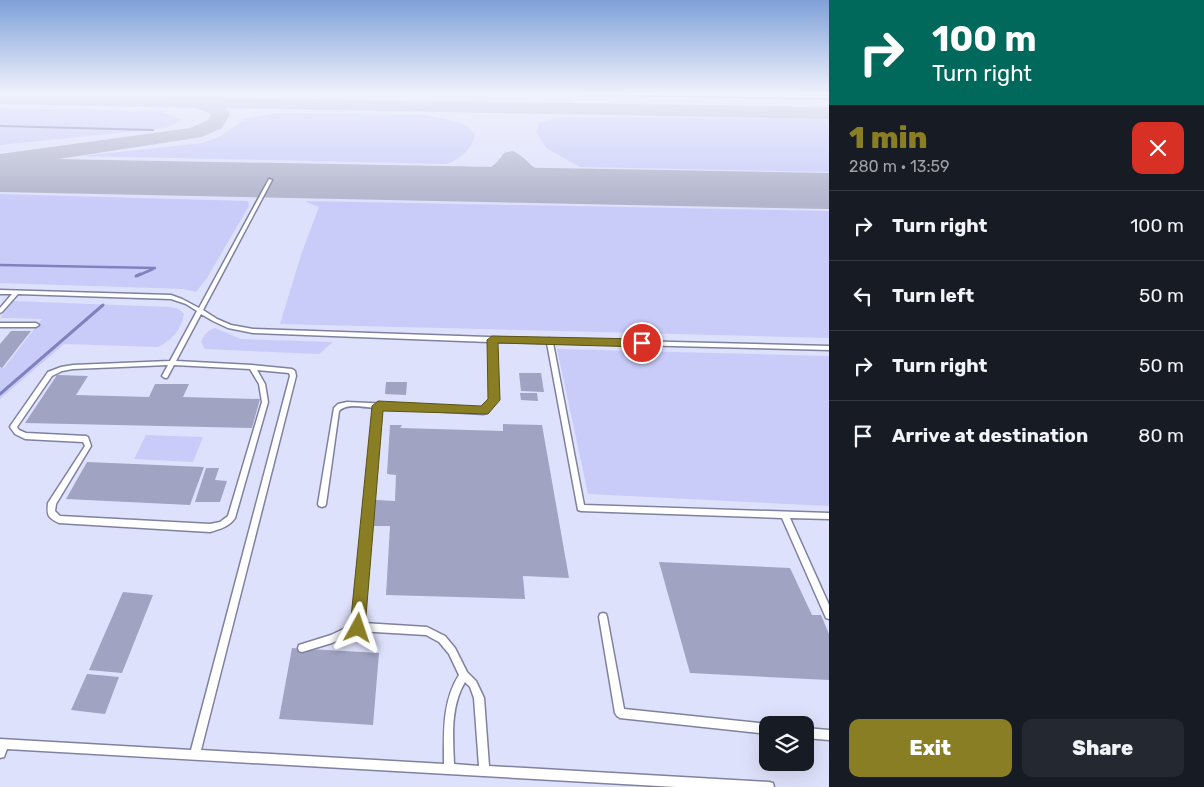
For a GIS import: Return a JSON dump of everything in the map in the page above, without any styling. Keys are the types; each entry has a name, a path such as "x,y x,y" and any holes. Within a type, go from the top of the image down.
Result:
{"lane":[{"path":"165,376 270,180"},
{"path":"0,292 171,296 186,300 215,320 231,327 254,331 492,340 829,348"},
{"path":"0,311 16,292"},
{"path":"0,324 36,325"},
{"path":"322,504 336,410 340,406 347,404 484,411 494,400 492,340"},
{"path":"549,340 582,508 829,516"},
{"path":"195,755 293,376 292,371 285,369 252,367 173,363 72,367 50,374 13,427 17,432 25,436 86,440 88,442 88,446 52,503 50,513 59,519 210,528 222,525 231,518 265,402 262,384 252,367"},
{"path":"358,628 378,406"},
{"path":"784,514 829,615"},
{"path":"602,617 620,713 759,728"},
{"path":"302,648 332,639 358,628 427,631 442,639 452,651 464,674 474,684 479,698 484,770"},
{"path":"449,769 449,704 455,686 464,674"},
{"path":"814,734 829,735"},
{"path":"1,747 484,770 769,787"}],"shaded area":[{"path":"0,130 149,130 0,145"},
{"path":"229,130 471,130 475,134 469,149 456,160 446,164 82,156 203,143 221,136"},
{"path":"537,130 829,130 829,172 580,167 546,148 536,132"},
{"path":"0,194 248,201 249,206 207,278 196,292 183,289 0,283"},
{"path":"305,201 829,211 829,338 280,324 302,252 319,207"},
{"path":"13,301 170,307 179,309 184,314 181,325 175,334 158,347 64,344 0,399 0,368 4,368 42,319 0,318"},
{"path":"215,328 241,339 333,342 319,354 205,349 201,342 206,333"},
{"path":"557,349 829,356 829,506 588,494"},
{"path":"146,435 203,437 193,462 134,459"}],"building":[{"path":"11,331 31,331 2,368 0,367 0,344"},
{"path":"519,373 541,373 544,392 521,391"},
{"path":"57,375 88,376 76,395 149,397 155,384 189,384 183,397 260,399 252,428 25,423"},
{"path":"386,382 407,382 406,395 385,394"},
{"path":"520,393 537,393 538,401 521,400"},
{"path":"503,424 542,425 569,578 523,576 525,599 386,595 390,526 373,526 376,500 395,501 396,475 387,474 390,425 402,425 400,428 503,431"},
{"path":"87,462 204,467 190,505 66,499"},
{"path":"206,468 219,468 215,480 227,481 220,502 195,502"},
{"path":"659,562 790,568 812,615 821,615 829,634 829,680 690,673"},
{"path":"123,592 153,595 122,673 89,670"},
{"path":"292,648 379,653 373,725 279,719"},
{"path":"87,674 119,677 105,714 71,710"}],"waterway":[{"path":"143,130 153,130"},
{"path":"0,265 155,268"},
{"path":"137,276 153,269"},
{"path":"136,276 140,274"},
{"path":"0,394 103,305"}],"taxiway":[{"path":"0,161 195,133 202,130"},
{"path":"455,184 480,181 496,176 508,166 512,158 517,165 532,176 551,182 578,186"}],"runway":[{"path":"0,175 829,191"}],"route":[{"path":"358,628 378,406 484,411 494,400 492,340 642,343"}]}
